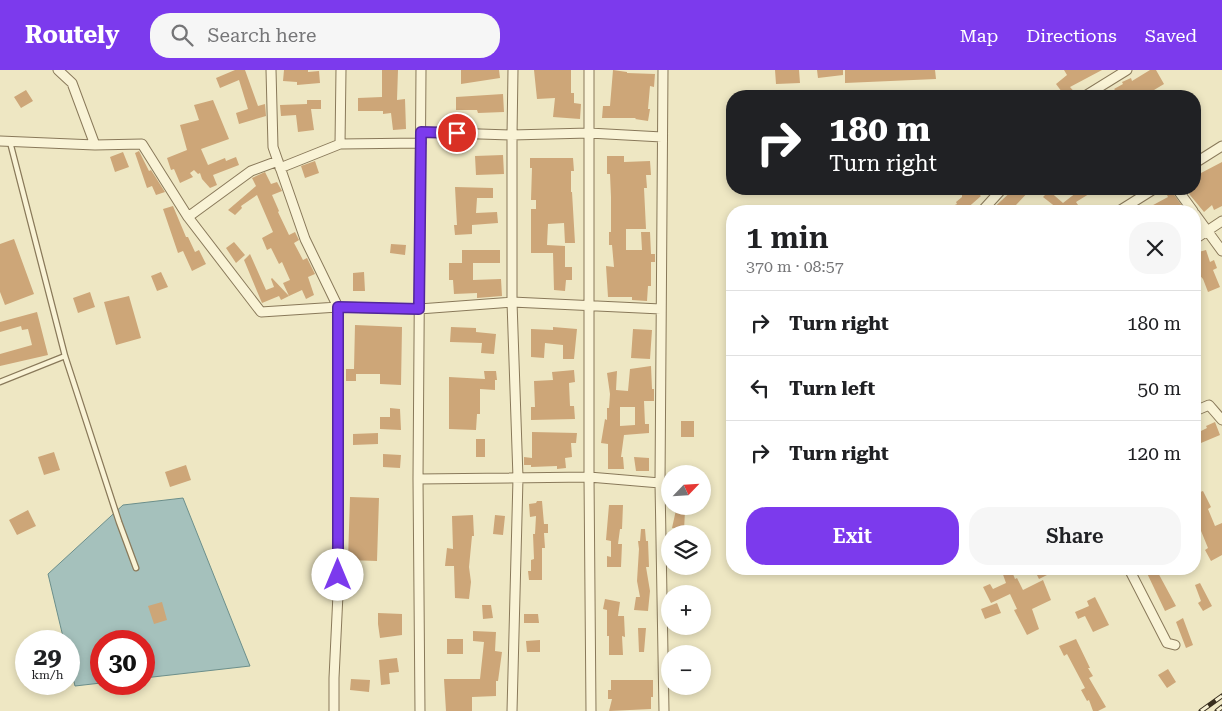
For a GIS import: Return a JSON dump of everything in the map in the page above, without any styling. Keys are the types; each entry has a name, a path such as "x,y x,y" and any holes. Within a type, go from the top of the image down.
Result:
{"street":[{"path":"58,70 72,83 95,146"},
{"path":"271,70 273,147 305,239 338,307 338,594 334,711"},
{"path":"340,144 341,70"},
{"path":"420,711 418,479 421,70"},
{"path":"512,711 518,478 512,302 513,70"},
{"path":"589,70 591,711"},
{"path":"663,70 660,482 664,711"},
{"path":"1095,90 1127,70"},
{"path":"421,132 662,137"},
{"path":"5,142 95,146 142,144 188,217 260,312 338,307 419,309 512,302 662,309"},
{"path":"188,217 251,171 340,144 421,143"},
{"path":"1201,159 1222,146"},
{"path":"987,205 997,195"},
{"path":"1128,205 1144,195"},
{"path":"1201,235 1222,221"},
{"path":"1201,223 1222,251"},
{"path":"1201,408 1209,405 1222,420"},
{"path":"418,479 589,477 660,482"},
{"path":"1132,575 1166,643 1175,645"}],"lane":[{"path":"5,142 65,356 119,522 136,568"},
{"path":"0,382 65,356"}],"water":[{"path":"183,498 250,666 155,677 155,630 90,630 90,684 80,685 80,630 61,630 48,574 123,505"}],"building":[{"path":"235,70 245,70 258,106 265,104 266,116 239,124 236,113 248,109 239,80 220,88 216,78"},
{"path":"284,70 319,71 320,83 297,85 297,82 283,81"},
{"path":"382,70 398,70 397,100 405,99 406,129 393,130 391,113 383,114 383,111 358,111 358,98 382,97"},
{"path":"461,70 499,70 500,78 461,84"},
{"path":"534,70 571,70 571,93 574,93 574,103 581,104 580,119 553,117 555,98 537,99"},
{"path":"613,70 627,73 655,74 654,87 650,86 648,121 636,118 602,118 603,106 610,106"},
{"path":"775,70 799,70 800,83 776,84"},
{"path":"817,70 843,70 843,75 818,78"},
{"path":"845,70 935,70 936,79 845,83"},
{"path":"1064,70 1102,70 1070,87 1073,90 1060,90 1056,84 1067,75"},
{"path":"1150,70 1156,70 1164,84 1154,90 1114,89 1123,84 1122,82 1131,78 1132,81"},
{"path":"26,90 33,101 21,108 14,97"},
{"path":"503,94 504,112 478,113 477,110 456,110 456,97"},
{"path":"213,100 229,139 201,149 208,165 225,158 226,161 236,157 239,165 213,175 217,185 210,188 202,179 200,173 198,174 194,170 190,173 193,177 180,183 174,169 171,170 167,158 187,150 180,125 199,120 194,105"},
{"path":"307,100 321,100 321,109 311,109 314,130 298,132 296,115 281,116 280,105 307,104"},
{"path":"139,151 149,171 151,170 165,192 156,195 152,186 147,188 135,153"},
{"path":"123,152 129,167 115,172 110,157"},
{"path":"503,155 504,174 476,175 475,156"},
{"path":"607,156 624,156 624,162 650,161 651,175 646,175 647,188 644,188 646,229 626,229 626,250 642,250 641,232 650,232 651,254 655,254 655,262 651,262 651,286 648,286 647,301 632,300 632,297 608,297 606,266 614,267 612,245 609,245 611,197 610,174 607,174"},
{"path":"530,158 573,158 574,171 571,171 571,192 575,243 565,243 564,223 548,224 547,245 565,246 565,267 572,267 572,280 566,280 565,291 554,290 553,253 531,253 531,209 536,209 536,200 531,200 532,168 530,168"},
{"path":"315,161 319,173 305,178 301,166"},
{"path":"1222,162 1222,206 1214,210 1212,205 1204,212 1201,205 1198,205 1190,195 1201,195 1201,173"},
{"path":"265,172 271,184 277,182 282,191 272,195 278,212 289,235 295,232 299,240 294,243 303,260 307,258 315,274 308,277 314,295 306,299 302,290 289,296 283,283 290,280 282,262 279,264 271,248 267,250 262,238 273,232 257,195 241,206 242,208 235,215 228,210 256,186 252,178"},
{"path":"455,187 493,188 493,198 477,198 476,213 497,212 498,223 472,225 472,234 455,235 454,225 457,225"},
{"path":"962,195 981,196 971,205 955,205"},
{"path":"1007,195 1025,195 1016,205 997,205"},
{"path":"1045,195 1054,195 1063,203 1073,195 1087,195 1076,202 1078,205 1053,205 1043,197"},
{"path":"1167,195 1174,195 1182,205 1153,205 1168,197"},
{"path":"173,206 186,237 188,237 195,252 199,250 206,264 192,271 183,251 178,253 163,209"},
{"path":"14,239 34,294 5,305 0,292 0,244"},
{"path":"234,242 245,255 236,263 226,248"},
{"path":"391,244 406,245 405,255 390,253"},
{"path":"462,250 500,250 500,263 473,263 473,280 501,279 502,296 477,298 477,293 454,294 453,280 449,280 449,263 462,263"},
{"path":"1206,250 1210,262 1214,260 1217,268 1213,270 1220,287 1208,292 1201,277 1201,251"},
{"path":"250,254 266,290 274,287 272,278 289,296 281,300 279,296 262,303 244,260"},
{"path":"161,272 168,287 157,291 151,276"},
{"path":"364,272 365,291 353,291 353,273"},
{"path":"90,292 95,307 78,313 73,298"},
{"path":"129,296 141,338 116,345 104,302"},
{"path":"37,312 48,355 0,366 0,354 32,345 28,329 22,330 21,326 0,332 0,322"},
{"path":"355,325 402,327 401,385 380,384 380,374 356,374 356,381 346,381 346,369 354,369"},
{"path":"451,327 476,328 476,332 496,334 494,354 481,353 482,343 450,342"},
{"path":"553,327 577,329 574,359 563,359 563,345 545,343 544,358 531,357 531,329 553,330"},
{"path":"633,329 652,330 650,359 631,358"},
{"path":"651,366 654,401 644,401 645,424 649,424 649,433 624,435 621,457 623,457 624,469 608,469 608,444 601,443 605,419 607,420 607,408 609,408 610,394 607,373 617,371 616,390 628,391 630,369","holes":["620,407 635,407 635,425 620,426"]},
{"path":"574,370 575,382 569,383 570,406 574,406 575,419 531,420 531,407 535,407 534,381 553,380 552,372"},
{"path":"484,371 496,371 497,380 495,380 495,390 480,389 480,414 477,414 476,430 449,429 449,377 485,379"},
{"path":"390,408 400,409 401,430 380,429 380,417 390,417"},
{"path":"681,421 694,421 694,437 681,437"},
{"path":"1215,422 1220,435 1201,443 1201,431 1207,428 1206,426"},
{"path":"532,432 577,433 576,443 571,443 572,457 565,458 566,468 557,469 557,466 531,467 531,465 524,465 524,457 532,458"},
{"path":"378,433 378,444 353,445 353,434"},
{"path":"476,439 485,439 485,457 476,457"},
{"path":"54,452 60,470 44,475 38,457"},
{"path":"383,454 401,455 400,468 383,467"},
{"path":"634,457 649,458 649,471 636,471"},
{"path":"186,465 191,480 170,487 165,472"},
{"path":"1203,491 1211,507 1208,509 1215,526 1222,523 1222,555 1211,561 1205,550 1208,548 1201,531 1201,492"},
{"path":"350,497 379,498 377,561 348,560"},
{"path":"537,501 542,501 544,524 548,524 548,533 544,533 545,548 542,548 542,580 529,580 528,571 531,571 531,560 534,559 533,534 535,534 536,516 530,517 529,504 536,503"},
{"path":"609,505 623,505 622,529 620,529 618,544 622,544 621,567 607,567 607,556 611,557 611,541 606,540"},
{"path":"28,510 36,526 17,535 9,520"},
{"path":"473,515 474,536 472,536 469,567 471,582 469,599 455,598 454,566 445,566 447,548 453,549 452,516"},
{"path":"495,515 505,516 503,535 493,534"},
{"path":"675,515 685,515 684,525 673,525"},
{"path":"641,529 645,529 646,541 648,541 649,567 646,567 650,591 648,611 634,610 636,597 640,597 637,581 638,541 640,541"},
{"path":"1003,575 1013,575 1023,590 1043,580 1051,600 1032,609 1039,629 1027,635 1014,610 1017,609 1010,594 991,603 983,587 990,584 993,589 1006,583"},
{"path":"1037,575 1047,575 1039,579"},
{"path":"1148,575 1159,575 1176,606 1165,611"},
{"path":"1200,583 1212,606 1203,611 1198,603 1201,601 1195,585"},
{"path":"1095,597 1109,625 1093,632 1085,616 1078,619 1075,612 1089,606 1087,601"},
{"path":"605,599 620,602 618,616 624,616 625,637 622,636 623,655 609,655 607,610 603,609"},
{"path":"162,602 167,620 154,624 148,606"},
{"path":"997,603 1001,613 985,619 981,609"},
{"path":"482,605 491,605 493,618 483,619"},
{"path":"378,613 402,614 402,635 380,638"},
{"path":"524,614 538,614 539,623 524,623"},
{"path":"1183,618 1193,645 1186,648 1176,622"},
{"path":"638,628 646,628 644,652 639,652"},
{"path":"473,631 496,632 495,651 502,652 498,681 496,681 496,696 472,697 472,711 446,711 444,679 480,679 484,642 473,641"},
{"path":"447,639 463,639 463,654 447,654"},
{"path":"1076,639 1093,676 1089,678 1106,707 1098,711 1093,711 1089,700 1087,701 1081,690 1085,688 1067,654 1064,656 1059,646"},
{"path":"540,640 540,652 527,652 526,641"},
{"path":"397,658 399,672 389,673 390,684 381,685 379,660"},
{"path":"1168,669 1176,682 1167,688 1158,675"},
{"path":"351,679 370,680 369,692 350,690"},
{"path":"611,680 653,680 651,709 609,711 612,699 608,699 608,690 611,690"}],"railway":[{"path":"1201,711 1222,696"},
{"path":"1217,711 1222,707"}],"route":[{"path":"338,575 338,307 419,309 421,132 457,133"}]}
